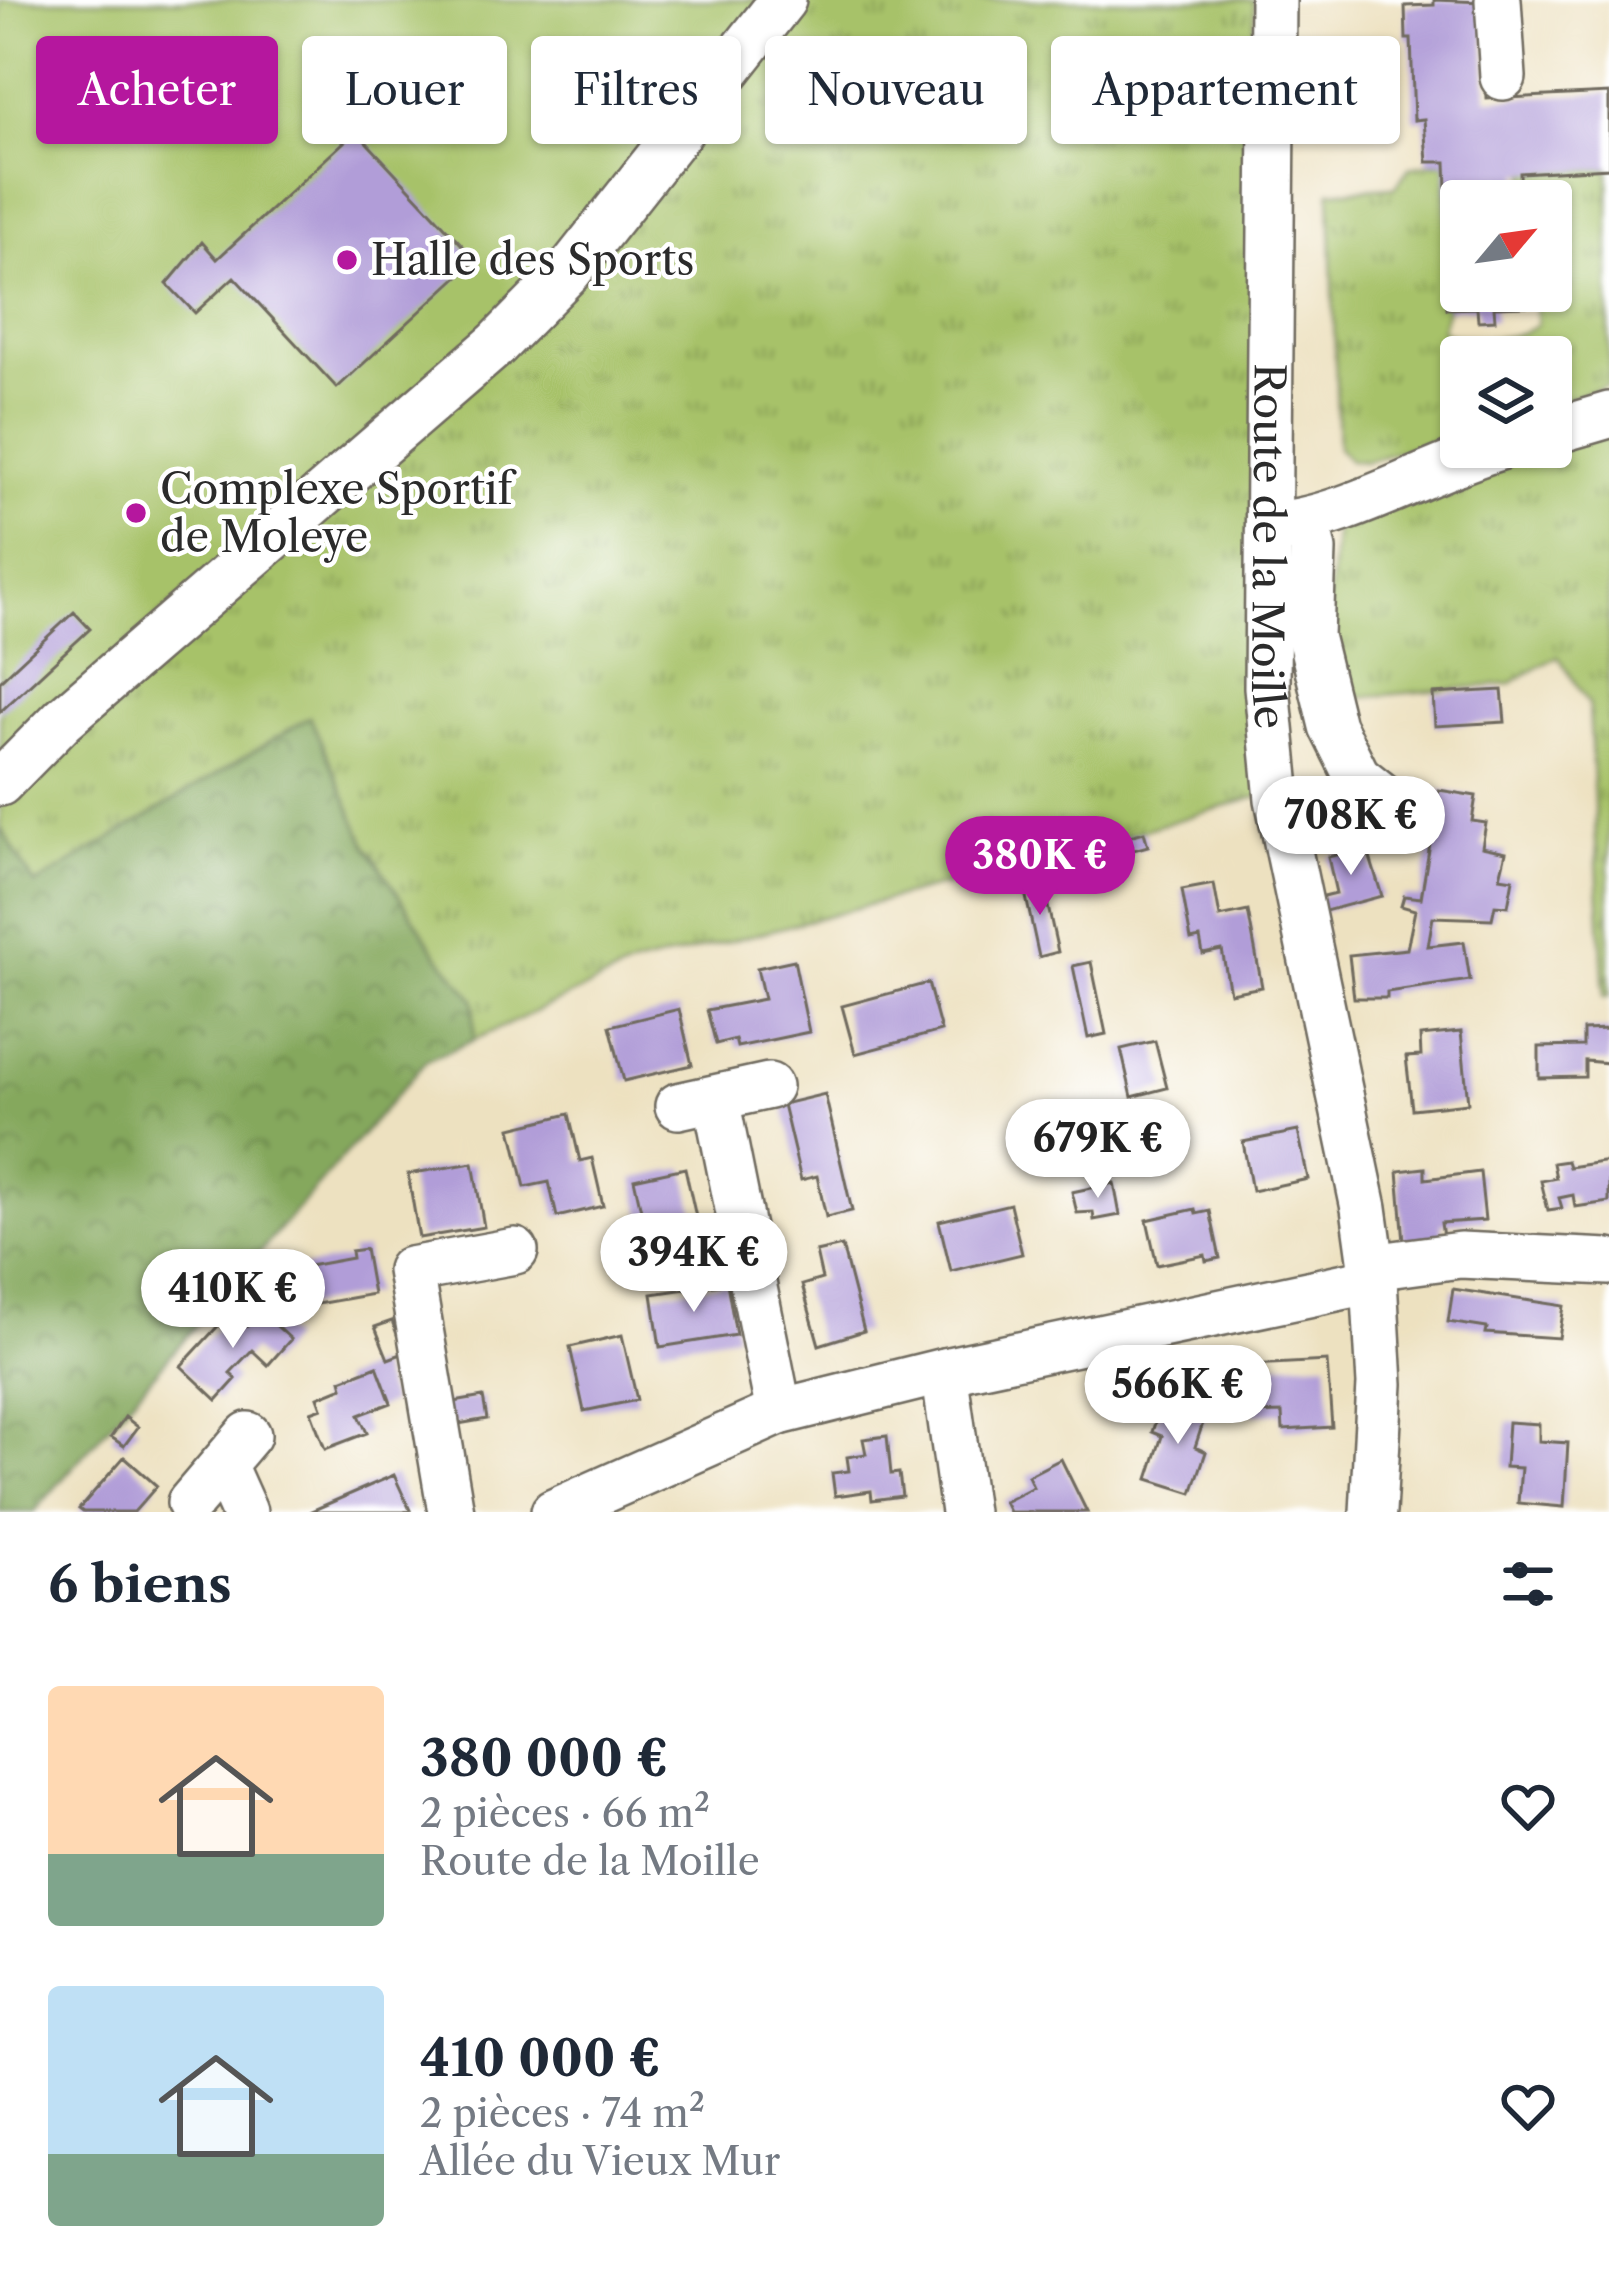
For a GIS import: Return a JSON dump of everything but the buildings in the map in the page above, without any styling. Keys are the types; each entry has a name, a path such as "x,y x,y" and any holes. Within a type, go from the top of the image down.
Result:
{"street":[{"path":"0,783 63,719 497,344 568,271 783,0"},
{"name":"Route de la Moille","path":"1273,0 1288,523 1267,687 1277,799 1364,1208 1373,1273 1380,1384 1373,1512"},
{"path":"1498,0 1503,77"},
{"path":"1572,426 1609,415"},
{"path":"1391,803 1357,776 1331,726 1310,636 1313,550 1288,523 1440,466"},
{"path":"769,1086 697,1103 779,1412"},
{"path":"451,1512 410,1270 515,1251"},
{"path":"554,1512 779,1412 944,1370 1460,1255 1609,1262"},
{"path":"944,1370 964,1512"},
{"path":"190,1503 236,1450 244,1512"}],"green space":[{"name":"Complexe Sportif de Moleye","path":"0,0 761,0 733,36 531,36 531,144 649,144 590,220 495,319 0,757"},
{"path":"803,0 1254,0 1254,36 1051,36 1051,144 1255,144 1261,796 1040,860 634,966 474,1040 474,999 437,954 367,846 310,717 35,886 0,827 0,805 659,144 741,144 741,62 765,38 765,144 1027,144 1027,36 767,36"},
{"path":"1446,162 1447,180 1440,180 1440,312 1446,312 1441,330 1460,336 1440,336 1440,439 1365,462 1349,460 1338,448 1330,191 1395,187 1410,167"},
{"path":"1609,168 1609,385 1572,396 1572,336 1508,336 1537,324 1536,312 1572,312 1572,180 1528,180 1527,172"},
{"path":"1609,425 1609,997 1604,998 1589,704 1558,656 1509,684 1338,699 1326,633 1336,526 1476,468 1572,468 1572,437"},
{"path":"310,717 367,846 437,954 474,999 474,1040 426,1061 34,1512 0,1512 0,827 35,885"}],"place":[{"name":"Halle des Sports","path":"347,260"},
{"name":"Complexe Sportif de Moleye","path":"136,513"}]}
